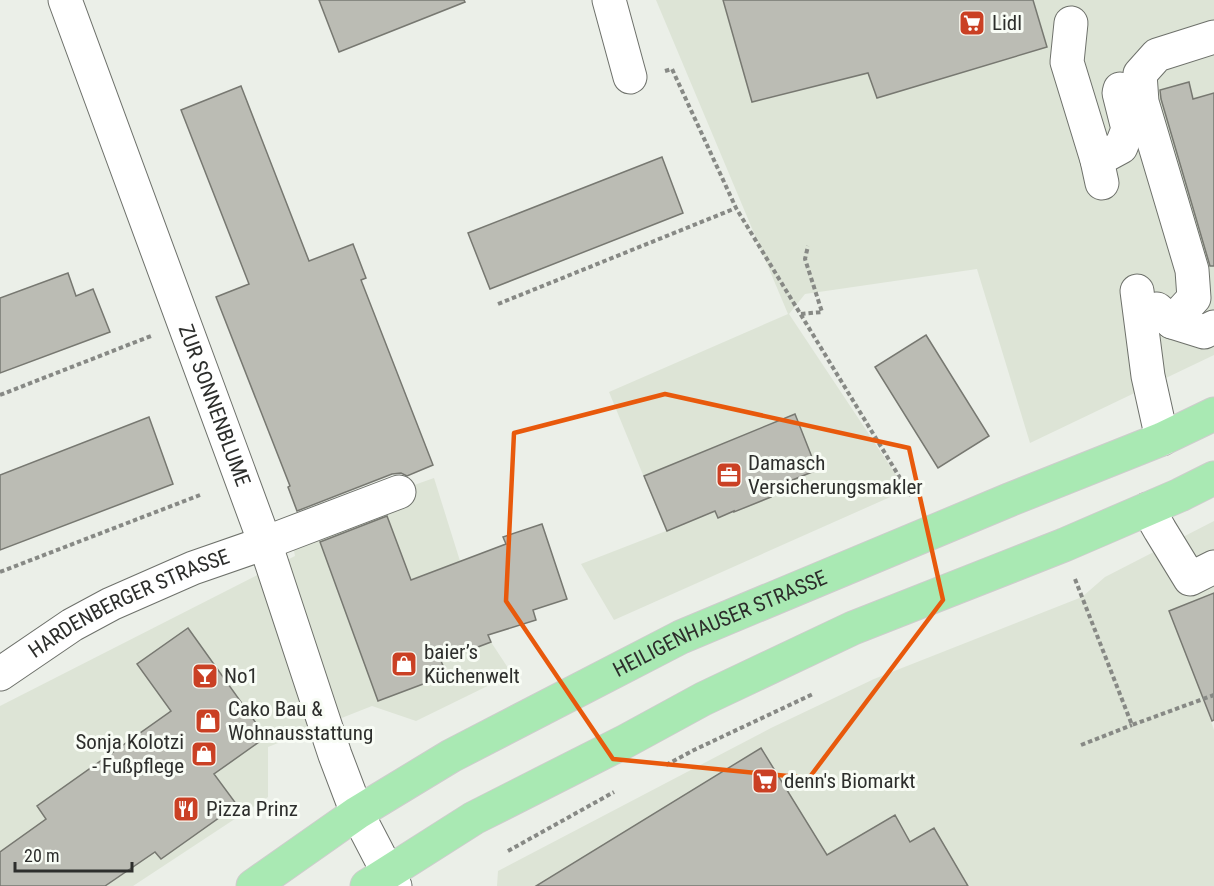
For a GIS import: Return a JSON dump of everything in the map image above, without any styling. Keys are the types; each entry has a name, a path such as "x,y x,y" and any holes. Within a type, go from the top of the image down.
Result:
{"main road":[{"name":"HEILIGENHAUSER STRASSE","path":"253,886 357,813 459,752 681,637 1162,439 1214,414"},
{"path":"384,881 474,818 703,699 842,633 1148,509 1214,478"}],"street":[{"name":"ZUR SONNENBLUME","path":"65,0 265,543 335,755 384,881"},
{"path":"609,0 630,77"},
{"path":"1071,23 1067,62 1100,172 1121,147 1128,129 1119,93 1125,63 1149,36 1214,16"},
{"path":"1172,322 1194,298 1192,270 1142,102 1140,74 1157,55 1214,37"},
{"path":"1162,439 1148,376 1137,291 1172,322 1204,332 1214,327"},
{"name":"HARDENBERGER STRASSE","path":"0,674 72,625 111,604 193,568 399,492"},
{"path":"1148,509 1190,579 1214,567"}],"path":[{"path":"630,77 672,69 736,208 911,496"},
{"path":"498,304 736,208"},
{"path":"801,314 822,312 805,259 808,246"},
{"path":"0,395 152,335"},
{"path":"0,572 200,495"},
{"path":"1074,578 1132,725"},
{"path":"665,765 813,694"},
{"path":"1081,745 1214,695"},
{"path":"508,851 616,791"}],"highlighted area":[{"path":"665,394 909,448 943,600 809,778 613,759 506,601 514,433"}],"shaded area":[{"path":"656,0 1214,0 1214,355 1030,443 977,269 805,294 789,314 906,490 614,620 581,564 666,531 609,392 788,314"},
{"path":"434,478 460,561 491,642 512,674 416,721 372,706 268,747 268,797 133,886 0,886 0,706 295,556 290,529"},
{"path":"1214,521 1214,687 1201,692 1214,730 1214,886 497,886 498,871 771,728 874,679 1082,597 1105,577"}],"building":[{"path":"319,0 464,0 465,2 339,52"},
{"path":"723,0 1033,0 1047,47 877,98 868,73 752,102"},
{"path":"1189,82 1193,99 1214,93 1214,266 1210,266 1161,99 1160,90"},
{"path":"241,86 309,261 353,244 366,278 361,280 433,465 407,476 401,473 392,474 297,511 288,487 290,486 216,297 249,284 181,110"},
{"path":"662,157 683,213 490,289 468,233"},
{"path":"68,273 76,296 93,289 110,332 0,373 0,298"},
{"path":"926,335 989,436 938,468 875,367"},
{"path":"795,414 817,470 768,490 771,497 718,518 715,511 667,531 644,476"},
{"path":"149,417 173,484 0,550 0,475"},
{"path":"387,516 411,580 506,544 503,537 542,524 567,599 533,610 536,620 488,635 491,642 441,661 447,675 378,701 320,542"},
{"path":"1214,593 1214,720 1212,721 1169,611"},
{"path":"188,628 266,737 214,774 237,805 161,859 155,852 105,886 0,886 0,852 46,819 37,806 171,711 137,664"},
{"path":"761,748 827,855 895,815 910,842 934,828 968,886 536,886"}],"place":[{"name":"Lidl","path":"972,23"},
{"name":"Damasch Versicherungsmakler","path":"729,475"},
{"name":"baier’s Küchenwelt","path":"404,664"},
{"name":"No1","path":"205,676"},
{"name":"Cako Bau & Wohnausstattung","path":"208,721"},
{"name":"Sonja Kolotzi - Fußpflege","path":"204,754"},
{"name":"denn's Biomarkt","path":"765,781"},
{"name":"Pizza Prinz","path":"186,809"}]}
